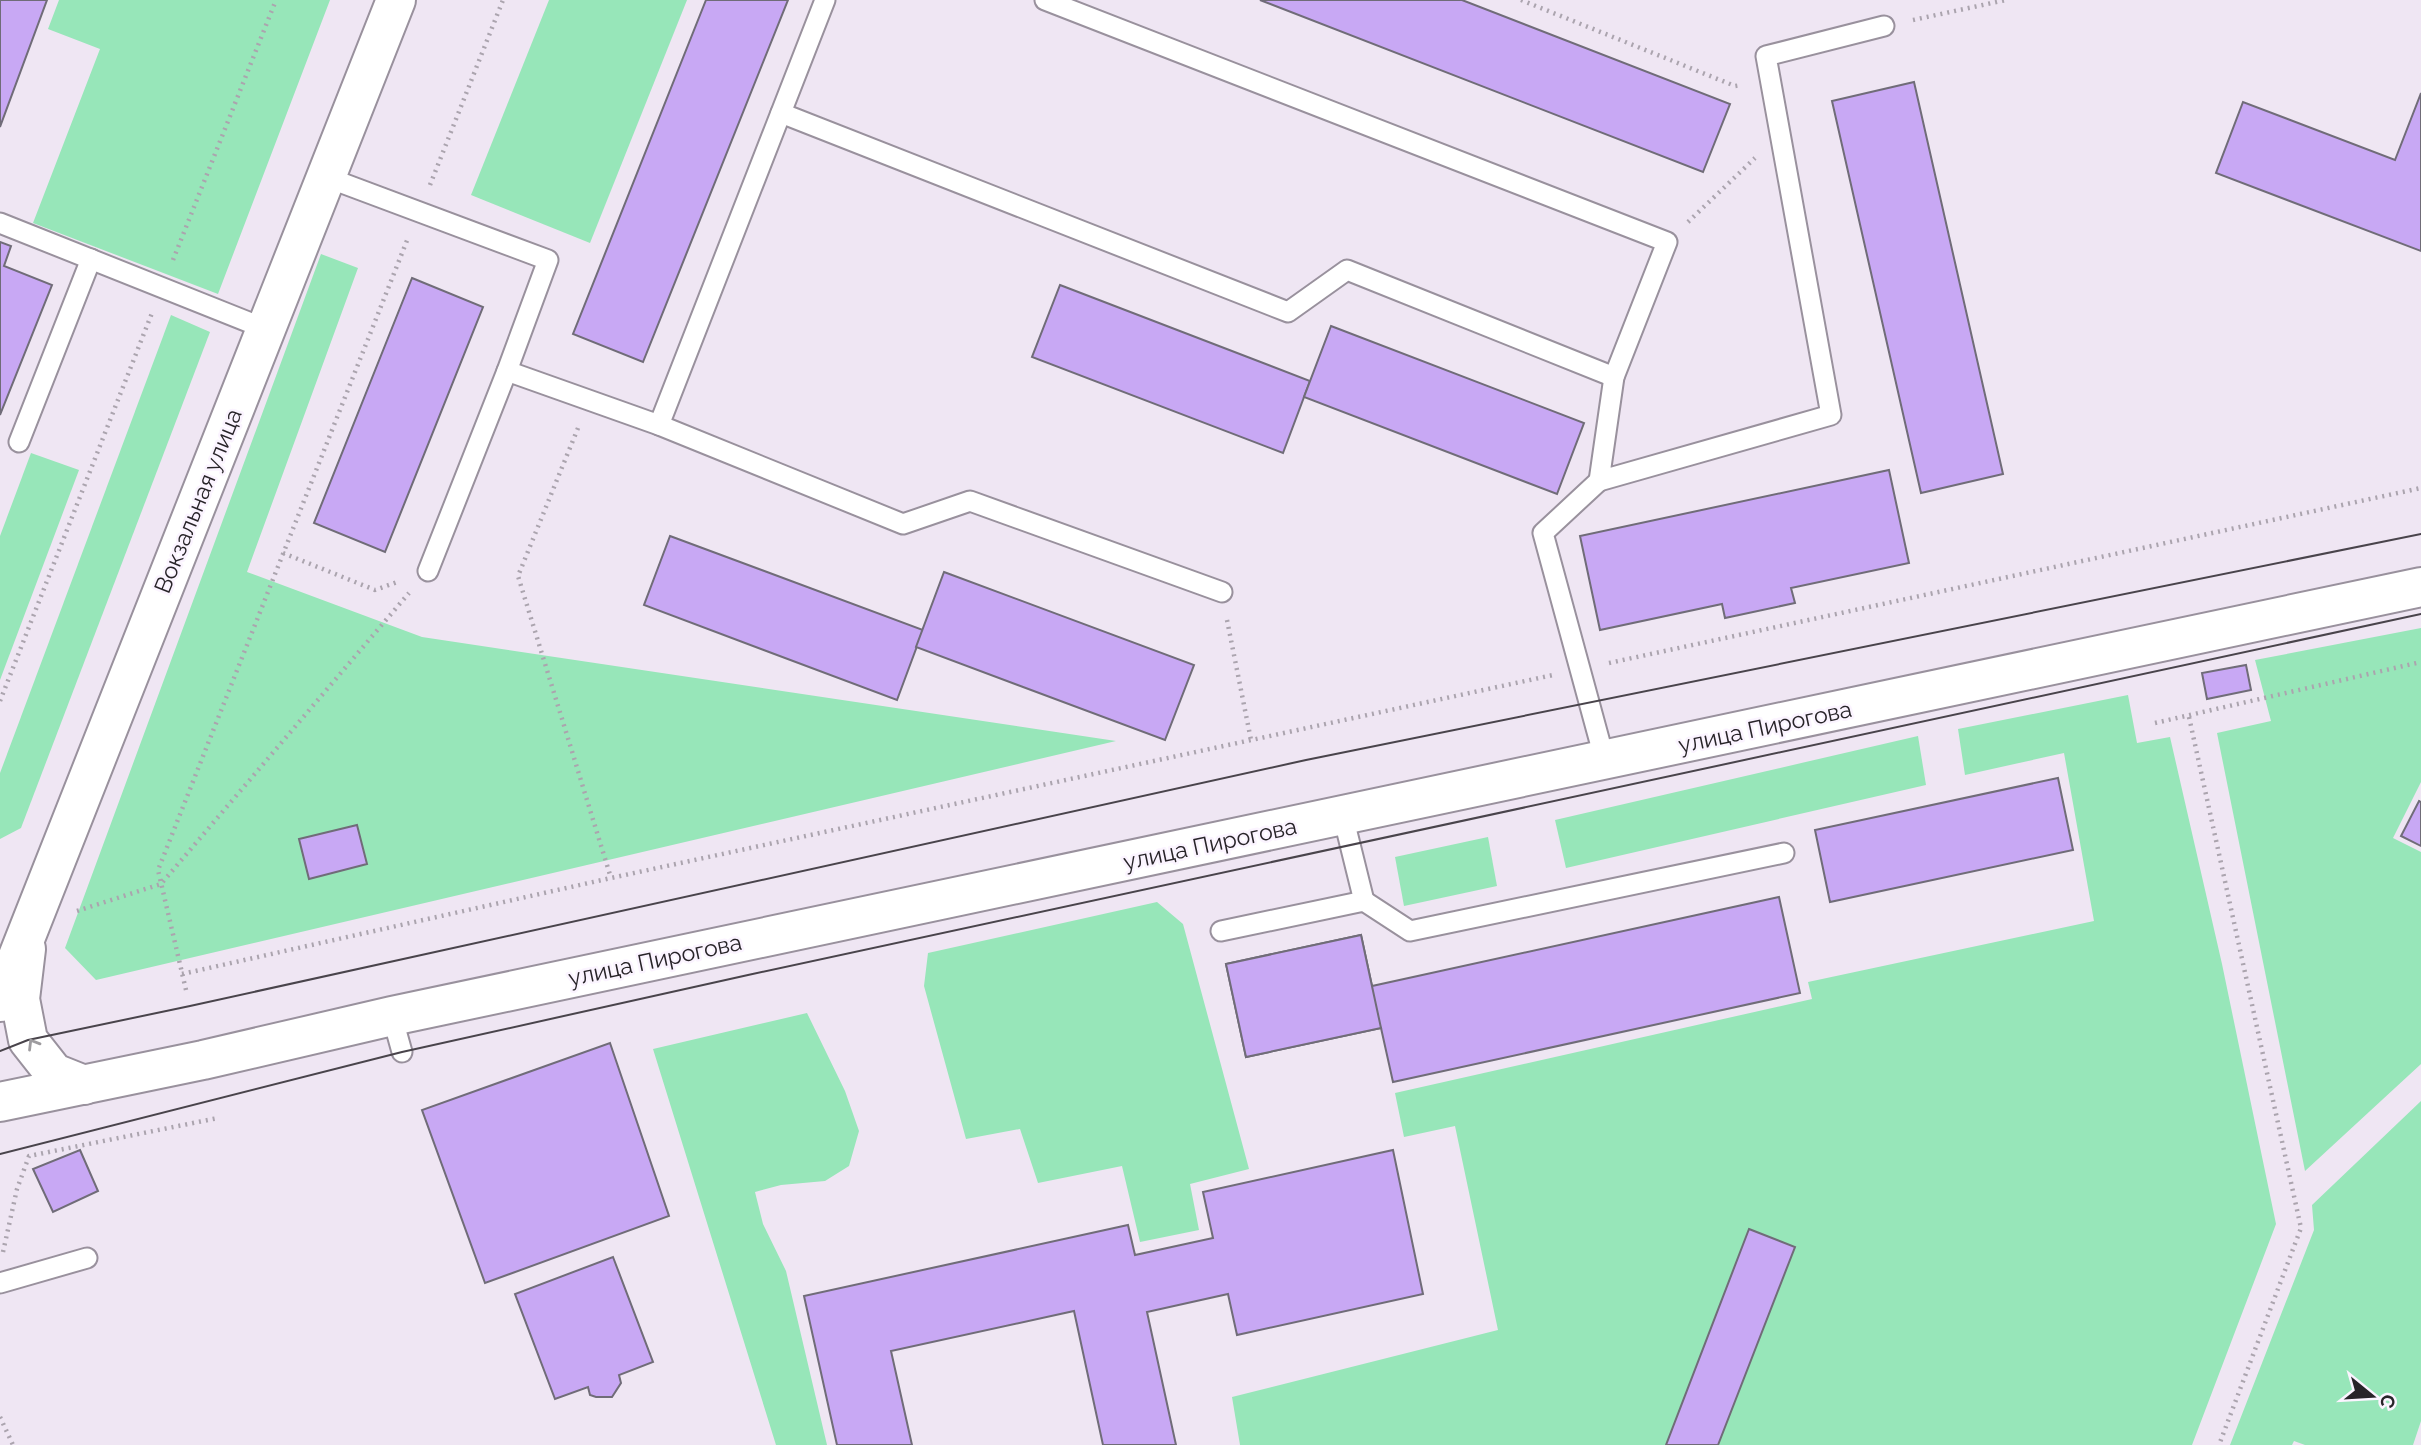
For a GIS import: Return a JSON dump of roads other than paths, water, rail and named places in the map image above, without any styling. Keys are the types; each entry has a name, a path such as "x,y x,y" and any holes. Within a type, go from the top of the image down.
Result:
{"main road":[{"name":"Вокзальная улица","path":"0,1002 396,0"},
{"name":"улица Пирогова","path":"0,1102 392,1016 2421,587"},
{"path":"28,930 20,999 29,1040 54,1073 84,1085"}],"lane":[{"path":"659,425 825,0"},
{"path":"1045,0 1667,242 1614,377 1599,481"},
{"path":"1605,761 1543,533 1599,481 1831,415 1766,56 1884,26"},
{"path":"781,113 1287,312 1348,270 1614,377"},
{"path":"326,177 548,260 428,571"},
{"path":"0,223 266,329"},
{"path":"19,442 91,260"},
{"path":"507,372 659,425 903,524 970,501 1222,592"},
{"path":"1343,816 1364,901 1410,931 1784,853"},
{"path":"1221,931 1364,901"},
{"path":"392,1016 402,1052"},
{"path":"0,1283 87,1258"}],"tram line":[{"path":"0,1051 28,1040 1306,760 2421,534"},
{"path":"0,1154 402,1052 2421,614"}]}
